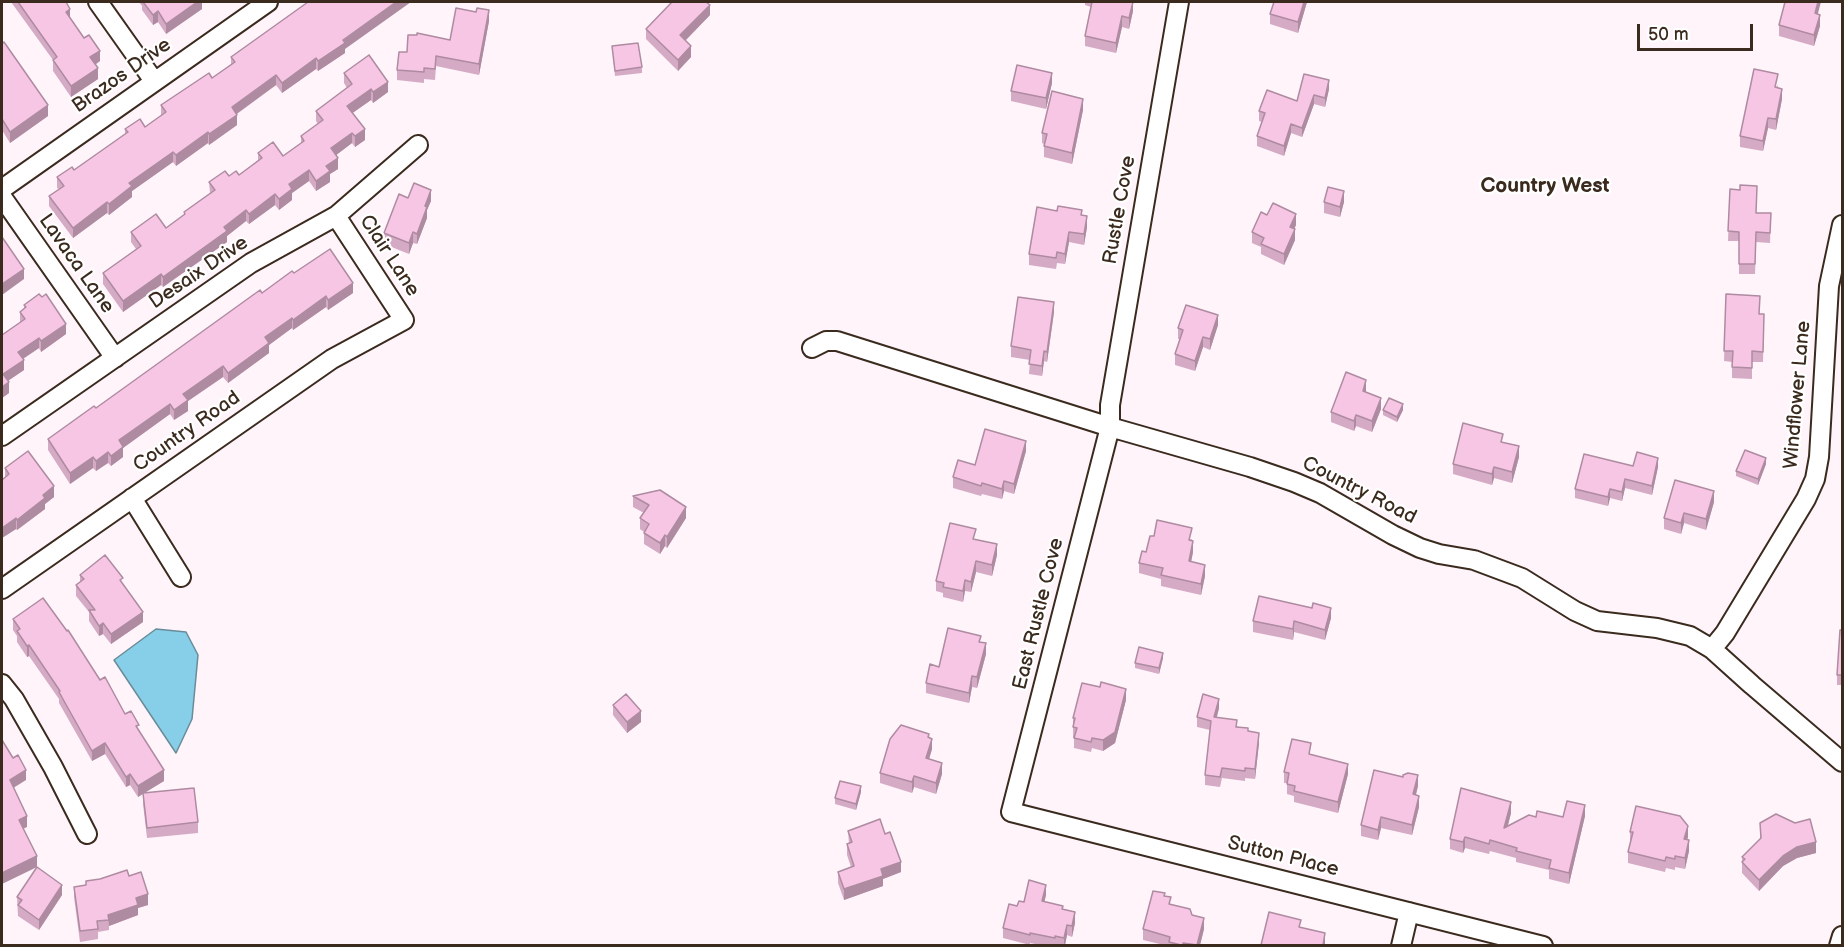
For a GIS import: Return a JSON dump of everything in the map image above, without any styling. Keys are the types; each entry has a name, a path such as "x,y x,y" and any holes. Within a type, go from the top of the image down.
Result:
{"street":[{"path":"98,2 154,81"},
{"name":"Brazos Drive","path":"2,189 268,2"},
{"name":"Rustle Cove","path":"1110,427 1112,395 1179,2"},
{"name":"Desaix Drive","path":"2,436 251,263 336,216 418,145"},
{"name":"Lavaca Lane","path":"2,197 115,358"},
{"name":"Clair Lane","path":"336,216 404,320"},
{"name":"Windflower Lane","path":"1712,649 1725,633 1806,499 1815,479 1820,457 1829,286 1842,225"},
{"name":"Country Road","path":"2,589 332,359 404,320"},
{"name":"Country Road","path":"812,348 826,341 837,341 1110,427 1250,467 1320,493 1420,548 1474,560 1522,578 1575,611 1597,621 1657,628 1690,636 1712,649 1842,762"},
{"name":"East Rustle Cove","path":"1011,812 1110,427"},
{"path":"132,498 181,577"},
{"path":"2,684 14,699 53,767 87,834"},
{"name":"Sutton Place","path":"1011,812 1543,945"},
{"path":"1401,945 1409,912"},
{"path":"1839,945 1842,936"}],"water":[{"path":"156,629 186,632 198,655 192,719 176,753 114,660"}],"building":[{"path":"18,2 66,2 70,9 66,12 84,38 89,35 100,51 90,57 98,68 71,86 53,60 57,57"},
{"path":"143,2 197,2 166,24 158,11 153,15"},
{"path":"308,2 396,2 343,40 345,43 318,61 316,58 282,83 276,75 232,107 237,115 176,155 173,152 129,183 132,186 109,204 107,202 73,228 49,196 64,186 57,177 72,167 74,170 128,132 125,129 140,119 145,127 166,112 161,105 209,73 212,78 235,62 231,57"},
{"path":"672,2 706,2 710,5 680,35 691,46 678,60 646,29"},
{"path":"1092,2 1133,2 1129,18 1122,16 1116,43 1085,36"},
{"path":"1274,2 1304,2 1298,22 1270,14"},
{"path":"1785,2 1818,2 1815,13 1820,15 1814,35 1779,25"},
{"path":"456,8 476,12 477,8 489,10 479,64 436,56 435,69 424,68 424,72 397,70 399,52 407,52 408,35 417,35 417,33 450,40"},
{"path":"4,42 48,105 10,132 2,119 2,44"},
{"path":"638,43 642,67 615,71 612,46"},
{"path":"369,55 388,82 373,92 371,89 347,106 365,129 355,136 352,133 331,148 338,158 326,166 330,171 316,181 309,170 289,184 292,189 279,199 275,194 249,214 246,210 224,227 227,231 163,277 161,274 123,301 103,273 141,246 131,232 156,214 166,228 215,190 209,182 225,171 229,176 236,171 239,175 262,158 258,153 273,142 283,156 304,141 301,136 323,120 316,111 352,84 344,73"},
{"path":"1017,65 1052,73 1046,98 1011,91"},
{"path":"1754,69 1778,74 1775,87 1782,89 1776,119 1768,118 1763,141 1740,136"},
{"path":"1304,74 1329,80 1325,98 1314,95 1302,128 1291,124 1284,146 1257,136 1265,113 1259,111 1267,90 1297,101"},
{"path":"1052,91 1083,99 1072,153 1044,146 1047,134 1042,133"},
{"path":"414,183 431,190 417,234 413,232 409,243 384,233 399,194 408,198"},
{"path":"1740,185 1757,186 1756,213 1771,213 1770,233 1756,232 1755,264 1739,264 1739,232 1728,231 1730,189 1740,190"},
{"path":"1328,187 1344,191 1340,207 1324,202"},
{"path":"1273,203 1296,214 1290,227 1295,229 1284,254 1261,244 1264,238 1252,232 1261,212 1267,215"},
{"path":"1058,206 1082,210 1081,215 1087,216 1084,234 1069,232 1065,254 1057,252 1056,258 1029,254 1037,207 1057,211"},
{"path":"2,237 24,269 2,284"},
{"path":"330,249 353,283 328,300 326,296 265,337 269,343 228,373 223,366 183,394 188,400 174,410 170,404 119,440 123,447 111,456 108,452 96,461 93,457 70,473 48,439 94,406 96,408 260,290 262,293 292,271 294,273"},
{"path":"39,294 42,297 46,294 66,324 41,341 39,338 18,352 24,360 3,374 9,382 2,387 2,335 25,319 20,312 26,307 24,305"},
{"path":"1726,294 1760,296 1759,314 1764,314 1763,352 1752,351 1752,368 1732,367 1733,351 1724,351"},
{"path":"1018,297 1054,302 1047,352 1044,351 1042,366 1029,364 1031,350 1011,346"},
{"path":"1186,305 1218,315 1210,339 1203,337 1195,361 1175,354 1183,330 1178,328"},
{"path":"1346,372 1366,380 1363,391 1381,398 1372,421 1356,415 1354,421 1331,412"},
{"path":"1389,398 1403,404 1397,417 1383,410"},
{"path":"1463,423 1503,434 1501,442 1519,446 1512,472 1494,467 1492,474 1453,464"},
{"path":"985,429 1026,441 1014,484 1004,481 1002,489 982,483 981,486 953,477 958,460 975,465"},
{"path":"1745,450 1766,458 1758,479 1736,471"},
{"path":"28,451 54,486 43,495 45,498 17,520 16,518 2,528 2,480 9,474 5,468"},
{"path":"1637,452 1658,458 1652,486 1625,479 1622,492 1610,489 1608,497 1575,489 1584,454 1633,466"},
{"path":"1675,480 1714,491 1706,519 1684,513 1681,523 1664,518"},
{"path":"660,490 686,507 667,537 665,535 660,543 644,533 649,524 640,518 649,505 633,496"},
{"path":"1157,520 1192,528 1189,540 1193,541 1189,561 1205,565 1201,584 1161,575 1163,568 1139,563 1142,551 1146,552 1150,536 1154,536"},
{"path":"950,523 976,529 973,539 997,544 992,565 976,561 971,582 965,580 963,591 943,587 944,583 936,581"},
{"path":"105,555 123,578 120,580 143,612 111,634 103,623 99,626 89,610 95,610 76,585 84,579 80,575"},
{"path":"1259,596 1312,608 1313,603 1331,608 1325,630 1294,621 1293,629 1253,621"},
{"path":"43,598 68,630 100,680 105,677 125,714 131,711 139,725 136,726 164,770 138,786 130,774 126,777 105,743 92,751 60,691 17,631 20,629 13,619"},
{"path":"948,628 981,636 979,642 986,643 977,677 972,676 969,693 926,683 930,664 939,667"},
{"path":"1840,630 1842,630 1842,675 1837,675"},
{"path":"1139,647 1163,653 1159,668 1135,663"},
{"path":"1101,682 1126,689 1115,732 1103,740 1092,738 1091,742 1074,738 1077,728 1073,727 1075,718 1073,718 1082,683 1100,687"},
{"path":"626,694 641,711 627,722 613,705"},
{"path":"1203,694 1219,699 1214,717 1237,720 1236,727 1248,728 1248,731 1259,733 1255,769 1245,768 1245,771 1222,768 1220,777 1205,775 1211,721 1197,717"},
{"path":"901,725 929,734 928,737 932,739 926,758 942,763 936,783 914,776 912,782 880,773 890,739"},
{"path":"1292,739 1311,743 1309,754 1348,764 1338,802 1294,791 1295,786 1287,784 1289,773 1284,772"},
{"path":"2,740 13,758 18,755 26,770 10,780 27,816 19,820 37,856 2,873"},
{"path":"1374,770 1403,777 1408,773 1418,775 1413,794 1419,796 1412,825 1381,817 1378,830 1361,825"},
{"path":"840,781 861,786 856,804 835,798"},
{"path":"194,788 198,822 147,828 143,793"},
{"path":"1461,788 1511,802 1504,828 1529,815 1536,817 1537,811 1563,817 1567,801 1585,805 1569,873 1549,868 1551,860 1516,851 1517,848 1490,840 1489,844 1465,837 1463,842 1450,839"},
{"path":"1636,806 1680,816 1688,826 1684,839 1689,840 1685,858 1666,857 1665,861 1628,852"},
{"path":"1776,814 1795,823 1810,819 1816,842 1797,847 1783,856 1759,880 1742,862 1745,859 1742,857 1761,838 1760,823"},
{"path":"880,819 885,834 890,832 901,862 881,869 883,876 844,889 838,872 854,866 847,844 852,842 848,831"},
{"path":"37,867 62,885 39,920 18,905 22,900 17,897"},
{"path":"127,870 129,876 141,872 148,894 136,898 138,905 108,915 109,920 97,921 98,929 80,931 74,887 86,885 86,881"},
{"path":"1029,880 1046,885 1042,901 1063,906 1062,909 1075,912 1072,926 1067,925 1064,938 1030,933 1030,935 1003,928 1009,904 1017,906 1019,901 1024,902"},
{"path":"1153,891 1165,893 1164,896 1171,897 1169,904 1190,909 1192,915 1204,918 1197,945 1169,942 1170,937 1143,929"},
{"path":"1269,912 1301,920 1299,927 1325,933 1323,945 1261,945"}],"district":[{"name":"Country West","path":"1545,187"}]}
